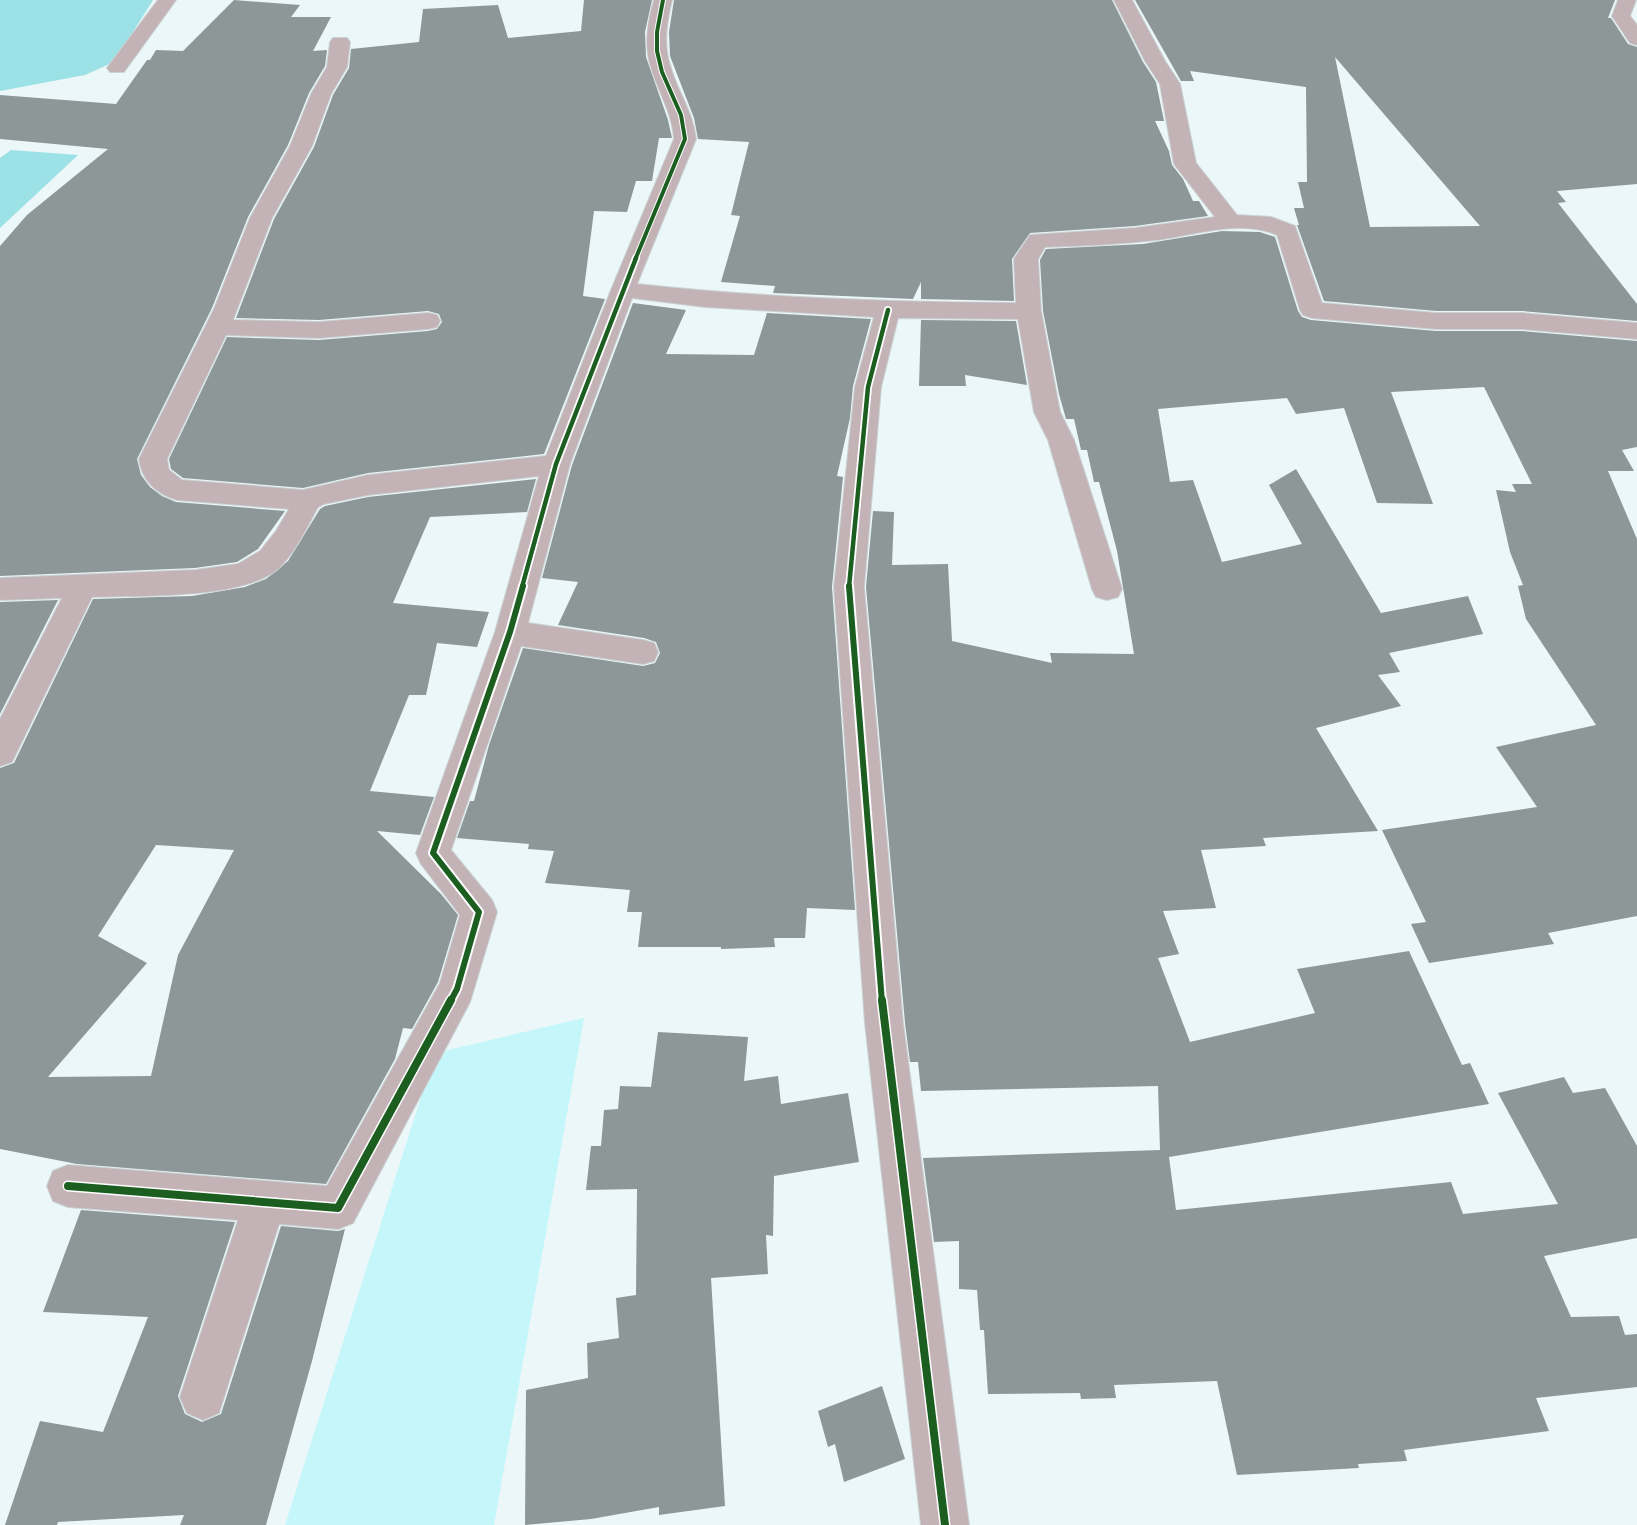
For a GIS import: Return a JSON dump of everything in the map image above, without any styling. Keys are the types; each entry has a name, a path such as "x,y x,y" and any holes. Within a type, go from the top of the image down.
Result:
{"street":[{"path":"117,68 167,0"},
{"path":"68,1186 338,1208 457,989 479,912 433,853 510,632 556,464 623,290 685,139 685,126 677,100 657,52 658,18 663,0"},
{"path":"1123,0 1155,61 1170,84 1185,164 1230,221"},
{"path":"1627,0 1621,16 1637,39"},
{"path":"308,500 177,490 162,482 154,470 153,459 218,327 261,218 301,147 321,94 337,67 340,42"},
{"path":"1107,588 1060,440 1047,412 1029,311 1026,259 1038,240 1117,236 1230,221 1271,224 1287,231 1312,309 1436,321 1522,321 1637,332"},
{"path":"623,290 705,298 888,310 1029,311"},
{"path":"888,310 868,387 849,587 884,1023 945,1525"},
{"path":"218,327 319,330 428,321"},
{"path":"0,589 195,581 242,575 258,568 270,559 286,539 308,500 316,495 368,485 556,464"},
{"path":"0,753 82,585"},
{"path":"510,632 643,652"},
{"path":"203,1397 265,1202"}],"shaded area":[{"path":"0,0 153,0 114,62 85,75 0,91"},
{"path":"11,150 78,155 0,228 0,158"},
{"path":"584,1018 494,1525 285,1525 435,1053"}],"building":[{"path":"234,0 300,5 291,17 331,17 313,51 327,50 325,66 309,93 288,145 248,217 212,308 137,459 141,475 150,487 176,502 285,511 258,549 237,562 195,568 0,576 0,246 27,215 108,149 0,139 0,95 116,104 156,50 183,51"},
{"path":"584,0 652,0 645,32 646,57 672,138 659,138 652,181 636,181 627,212 594,211 583,296 605,299 544,454 368,473 303,488 183,478 171,469 169,459 227,337 319,340 428,331 437,329 442,322 439,314 428,311 319,320 236,318 274,219 314,147 333,95 349,68 351,49 419,42 423,9 498,5 508,38 581,31"},
{"path":"674,0 1112,0 1143,62 1156,82 1164,121 1155,121 1169,151 1172,165 1183,179 1193,201 1199,201 1208,216 1135,226 1030,233 1012,259 1014,301 921,299 921,282 913,299 773,293 775,286 721,282 740,216 731,215 749,142 698,139 694,118 670,56 669,32"},
{"path":"1135,0 1615,0 1608,18 1611,18 1628,44 1637,47 1637,184 1557,191 1566,202 1558,203 1637,304 1637,321 1522,311 1436,311 1324,301 1297,225 1299,225 1294,208 1304,208 1298,182 1307,182 1306,87 1190,71 1194,81 1181,81","holes":["1335,57 1480,226 1370,227"]},
{"path":"1222,231 1260,232 1275,237 1298,311 1302,317 1311,320 1436,331 1522,331 1637,341 1637,447 1622,450 1634,471 1608,471 1637,539 1637,916 1548,933 1554,944 1429,963 1411,924 1426,922 1382,830 1537,807 1496,747 1596,725 1526,619 1518,586 1523,585 1510,552 1496,490 1516,492 1512,484 1532,484 1484,387 1391,392 1433,504 1377,503 1344,408 1296,414 1287,398 1158,409 1170,482 1193,480 1222,562 1302,544 1269,485 1296,469 1381,613 1468,596 1483,634 1389,653 1400,672 1378,675 1401,706 1316,728 1378,831 1263,838 1266,846 1201,850 1216,908 1163,911 1179,954 1158,958 1190,1042 1315,1013 1297,969 1409,951 1462,1065 1470,1063 1489,1104 1169,1157 1176,1210 1451,1182 1463,1214 1558,1204 1498,1093 1564,1077 1573,1093 1605,1088 1637,1146 1637,1238 1544,1256 1571,1317 1619,1316 1625,1335 1637,1334 1637,1387 1536,1398 1549,1431 1404,1450 1407,1461 1358,1464 1359,1468 1237,1475 1217,1381 1114,1385 1116,1398 1081,1399 1080,1393 988,1394 984,1330 980,1330 977,1290 959,1289 959,1241 934,1242 923,1158 1160,1150 1158,1086 921,1091 918,1062 910,1062 905,1023 866,587 873,511 894,512 892,565 948,564 952,641 1052,663 1050,653 1134,654 1117,551 1099,482 1094,482 1087,450 1081,450 1074,419 1066,419 1059,394 1043,311 1040,260 1046,249 1143,244"},
{"path":"633,303 686,310 666,354 754,355 767,313 871,319 853,386 850,418 837,476 843,477 832,587 855,910 807,908 805,938 774,938 775,947 721,949 721,947 638,947 642,912 627,912 630,890 545,883 554,851 528,849 529,844 457,838 470,801 474,801 489,745 523,648 643,666 655,663 660,653 656,642 644,638 558,625 578,582 542,578 572,465"},
{"path":"921,320 1016,321 1027,385 965,375 966,386 919,386"},
{"path":"536,479 527,512 430,517 393,603 489,612 477,647 437,643 426,695 409,695 370,791 434,797 420,835 377,831 441,894 458,915 438,982 412,1029 403,1028 395,1059 326,1184 77,1164 0,1149 0,768 14,763 93,599 192,596 245,587 266,579 288,561 320,509 368,497","holes":["156,845 234,850 178,955 151,1076 48,1077 147,963 98,936"]},
{"path":"58,600 0,714 0,602"},
{"path":"658,1032 748,1037 744,1081 778,1076 781,1104 848,1093 859,1162 774,1176 773,1236 766,1235 768,1274 711,1278 725,1506 659,1515 659,1507 591,1519 525,1525 526,1390 588,1378 587,1343 619,1338 616,1298 636,1295 637,1189 586,1190 591,1146 601,1146 604,1110 618,1109 620,1086 651,1087"},
{"path":"81,1210 235,1222 178,1396 185,1414 202,1422 221,1414 281,1226 338,1231 345,1229 312,1361 266,1525 180,1525 184,1515 58,1522 57,1525 5,1525 40,1421 103,1432 148,1317 43,1312"},
{"path":"882,1386 905,1459 844,1482 835,1444 828,1447 818,1411"}],"cycle path":[{"path":"68,1186 338,1208 457,989 479,912 433,853 510,632 556,464 623,290 685,139 681,115 662,72 657,51 657,32 663,0"},
{"path":"888,310 868,387 849,587 884,1023 945,1525"}]}
